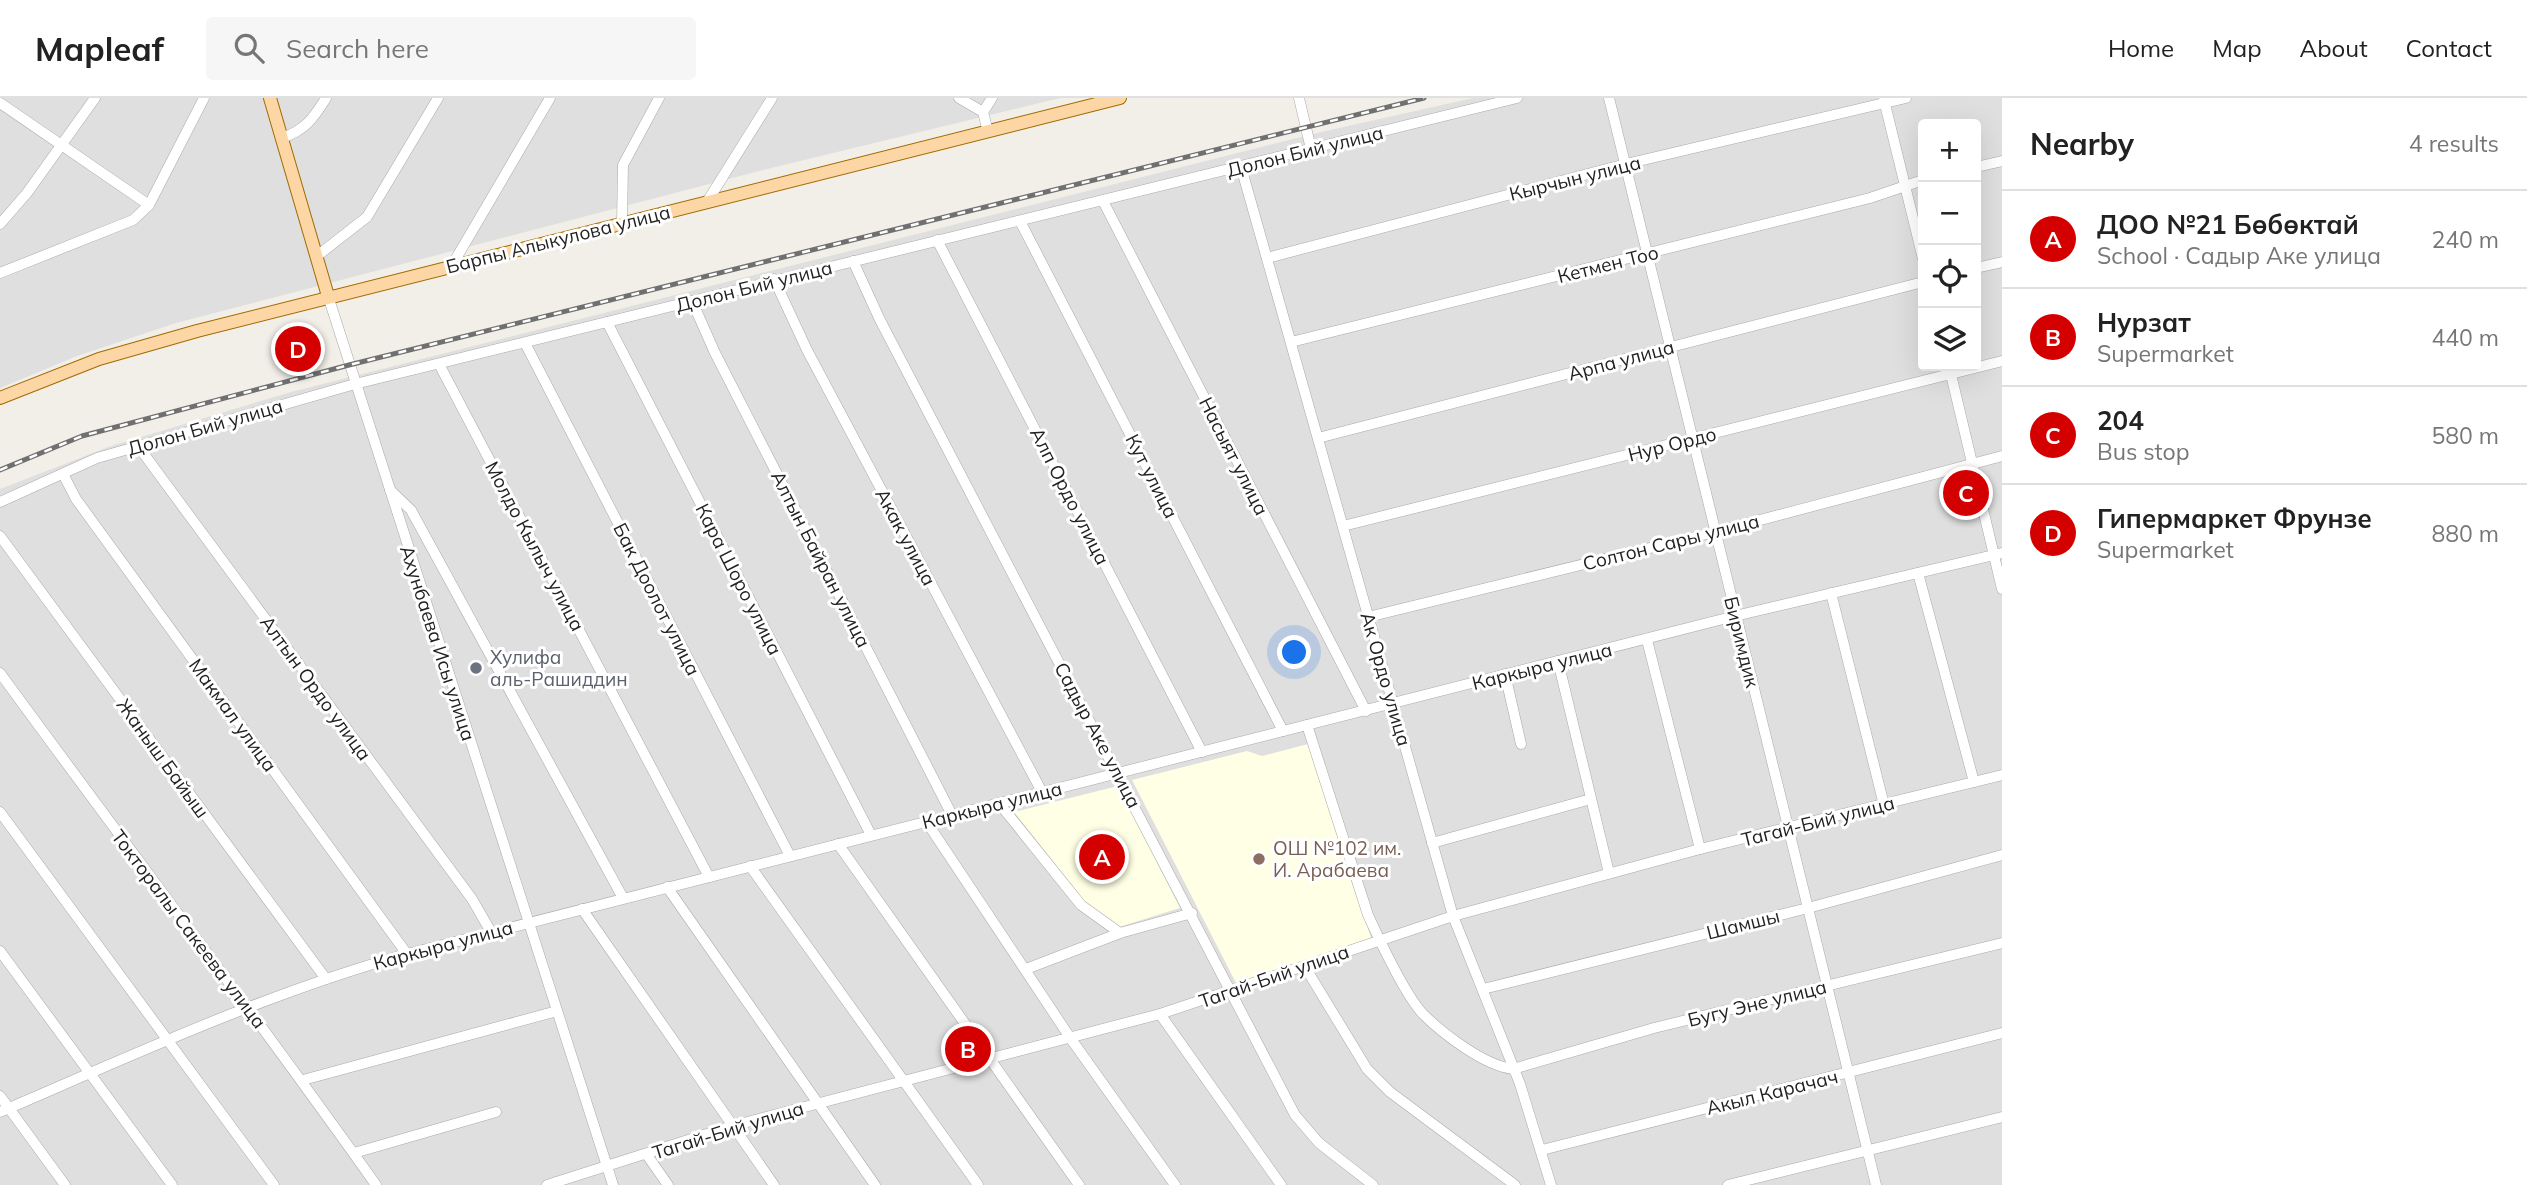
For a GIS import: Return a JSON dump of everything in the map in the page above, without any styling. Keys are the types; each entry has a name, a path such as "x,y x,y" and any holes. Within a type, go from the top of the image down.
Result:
{"main road":[{"name":"Ахунбаева Исы улица","path":"270,98 328,296"},
{"name":"Барпы Алыкулова улица","path":"0,398 147,344 328,296 1121,98"}],"street":[{"path":"0,224 95,98"},
{"path":"0,273 133,220 149,205 204,98"},
{"path":"282,138 301,131 312,121 326,98"},
{"path":"317,256 367,217 438,98"},
{"path":"450,267 550,98"},
{"path":"622,223 623,165 659,98"},
{"path":"707,202 772,98"},
{"path":"959,98 983,113 988,132"},
{"path":"983,113 992,98"},
{"path":"1300,98 1311,149"},
{"name":"Долон Бий улица","path":"0,502 97,458 355,384 1517,98"},
{"name":"Биримдик","path":"1609,98 1876,1185"},
{"name":"Кырчын улица","path":"1267,258 1626,164 1884,100 1906,98"},
{"path":"1884,100 1920,245"},
{"path":"0,103 149,205"},
{"path":"1981,166 2002,161"},
{"name":"Ак Ордо улица","path":"1241,167 1453,916 1513,1069 1542,1150 1551,1185"},
{"name":"Кетмен Тоо","path":"1291,342 1870,198 1918,182"},
{"name":"Насыят улица","path":"1103,201 1366,711"},
{"name":"Кут улица","path":"1020,221 1283,731"},
{"name":"Алп Ордо улица","path":"937,240 1202,752"},
{"name":"Садыр Аке улица","path":"853,261 880,320 1192,913 1295,1115 1319,1143 1373,1185"},
{"path":"1981,267 2002,262"},
{"name":"Акак улица","path":"774,279 807,350 1041,792"},
{"name":"Арпа улица","path":"1318,439 1918,283"},
{"name":"Ахунбаева Исы улица","path":"328,296 612,1185"},
{"name":"Алтын Байран улица","path":"692,301 721,365 953,815"},
{"name":"Кара Шоро улица","path":"607,322 870,835"},
{"name":"Бак Доолот улица","path":"525,343 790,856"},
{"name":"Нур Ордо","path":"1981,365 2002,361"},
{"name":"Молдо Кылыч улица","path":"439,364 709,877"},
{"name":"Нур Ордо","path":"1343,526 1693,439 1945,371"},
{"path":"1949,371 1998,554 2002,589"},
{"name":"Алтын Ордо улица","path":"138,446 472,899 491,932"},
{"name":"Солтон Сары улица","path":"1368,617 1715,532 2002,456"},
{"name":"Макмал улица","path":"63,474 76,499 407,954"},
{"path":"388,488 411,510 623,898"},
{"name":"Жаныш Байыш","path":"0,536 326,979"},
{"name":"Каркыра улица","path":"4,1110 247,1009 326,979 407,954 1735,616 1998,554"},
{"path":"1918,573 1974,782"},
{"path":"1831,593 1884,805"},
{"path":"1647,640 1700,849"},
{"path":"1558,661 1609,873"},
{"name":"Токторалы Сакеева улица","path":"0,673 247,1009 303,1080 376,1185"},
{"path":"1505,674 1521,744"},
{"path":"1307,725 1368,915 1422,1013 1479,1057 1499,1068 1513,1069"},
{"name":"Тагай-Бий улица","path":"547,1185 732,1126 991,1061 1160,1014 1453,916 1700,849 2002,775"},
{"path":"1432,843 1591,799"},
{"path":"999,803 1081,905 1120,933"},
{"path":"0,813 274,1185"},
{"path":"926,821 1071,1039 1175,1185"},
{"path":"838,844 1079,1185"},
{"name":"Шамшы","path":"1483,989 1808,908 2002,855"},
{"path":"750,866 978,1185"},
{"path":"667,887 875,1185"},
{"path":"582,909 774,1185"},
{"path":"1026,969 1120,933 1192,913"},
{"name":"Бугу Эне улица","path":"1513,1069 1654,1028 2002,943"},
{"path":"0,951 172,1185"},
{"path":"1305,967 1367,1069 1390,1092 1514,1185"},
{"path":"303,1080 556,1011"},
{"path":"1160,1014 1281,1185"},
{"name":"Акыл Карачач","path":"1542,1150 2002,1033"},
{"path":"0,1097 4,1110 65,1185"},
{"path":"354,1153 496,1112"},
{"path":"1728,1185 2002,1117"},
{"path":"647,1155 668,1185"}],"shaded area":[{"path":"0,98 1060,98 763,170 176,323 77,356 0,388"},
{"path":"1473,98 2002,98 2002,1185 0,1185 0,489 111,446 291,392 1317,133"},
{"name":"ОШ №102 им. И. Арабаева","path":"1308,744 1371,938 1236,983 1132,780 1247,751 1262,756"},
{"path":"1118,786 1180,908 1119,927 1086,903 1014,812"}],"railway":[{"path":"0,470 82,436 349,365 1424,98"}],"place":[{"name":"Гипермаркет Фрунзе","path":"298,349"},
{"name":"204","path":"1966,493"},
{"name":"Хулифа аль-Рашиддин","path":"476,668"},
{"name":"ДОО №21 Бөбөктай","path":"1102,857"},
{"name":"ОШ №102 им. И. Арабаева","path":"1259,859"},
{"name":"Нурзат","path":"968,1049"}]}
